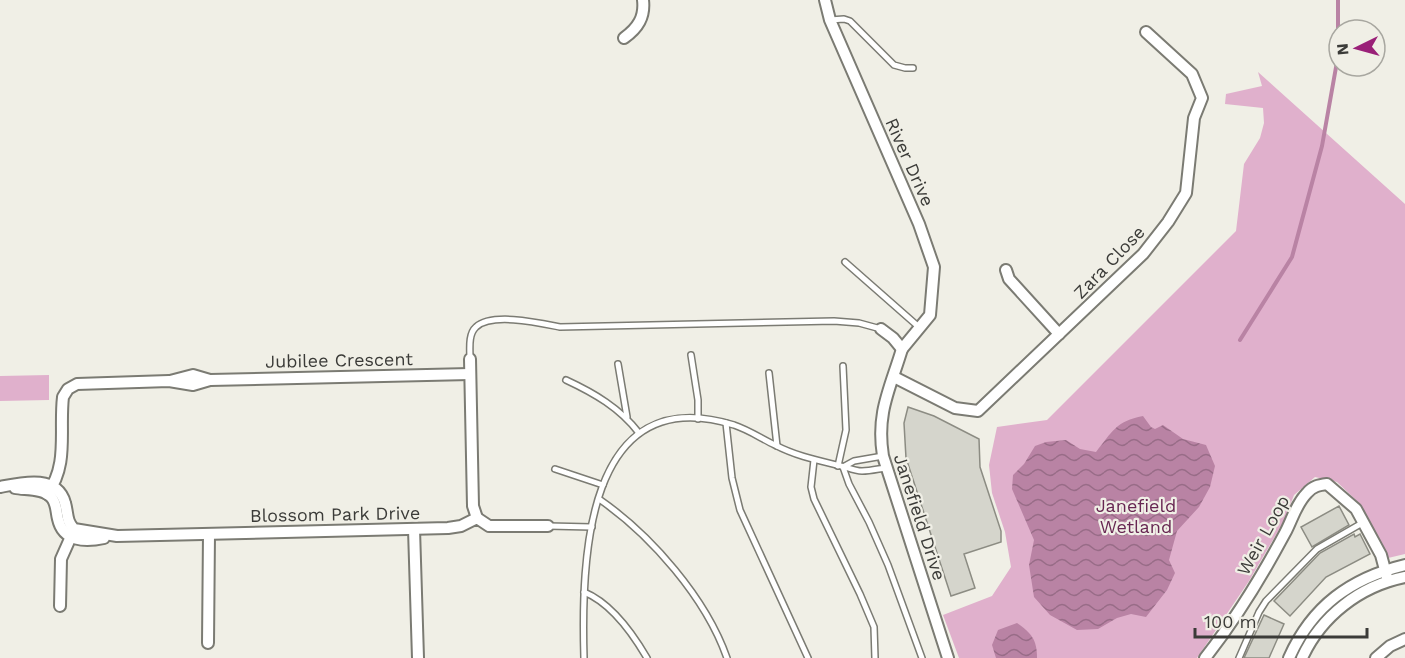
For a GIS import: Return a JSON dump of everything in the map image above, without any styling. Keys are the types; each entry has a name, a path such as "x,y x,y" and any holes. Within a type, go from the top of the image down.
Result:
{"street":[{"path":"624,38 632,32 644,14 643,0"},
{"name":"River Drive","path":"825,0 830,20 919,224 934,267 930,315 912,338"},
{"name":"Zara Close","path":"894,377 955,408 978,411 1143,254 1179,206 1186,193 1194,118 1202,98 1192,74 1146,32"},
{"path":"1006,270 1009,279 1059,334"},
{"path":"881,329 893,338 902,350"},
{"name":"Janefield Drive","path":"912,338 902,350 881,416 882,456 948,658"},
{"path":"470,358 473,506 477,518 489,526 548,526"},
{"name":"Jubilee Crescent","path":"50,490 62,463 62,405 65,392 82,383 169,381 193,375 210,380 470,374"},
{"path":"0,487 31,482 63,498 72,533 61,559 60,606"},
{"name":"Weir Loop","path":"1205,658 1226,632 1285,533 1300,500 1317,485 1327,484 1356,509 1381,555 1386,576"},
{"name":"Blossom Park Drive","path":"72,533 117,536 414,529 454,527 477,518"},
{"path":"414,529 417,658"},
{"path":"208,643 209,534"},
{"path":"1302,658 1319,630 1340,607 1405,565"},
{"path":"1289,658 1304,632 1325,606 1351,585 1386,576 1405,577"},
{"path":"1376,658 1390,646 1405,639"}],"lane":[{"path":"830,20 850,21 894,65 913,68"},
{"path":"845,262 920,328"},
{"path":"470,358 471,336 476,326 489,321 525,320 560,327 834,321 859,323 881,329"},
{"path":"691,355 698,400 698,419"},
{"path":"618,364 627,417"},
{"path":"843,366 846,429 841,466 888,564 922,658"},
{"path":"769,373 777,446"},
{"path":"566,380 590,392 627,417 639,433"},
{"path":"584,658 584,591 592,527 603,485 621,451 639,433 668,422 698,419 726,423 814,460 862,471 885,468"},
{"path":"726,423 732,478 740,510 808,658"},
{"path":"841,466 882,456"},
{"path":"814,460 811,480 814,499 860,594 873,627 875,658"},
{"path":"555,469 603,485"},
{"path":"599,499 626,519 691,589 709,616 727,658"},
{"name":"Weir Loop","path":"1239,658 1266,601 1317,549 1364,522"},
{"path":"548,526 592,527"},
{"path":"584,591 597,598 618,619 647,658"}],"green space":[{"name":"Janefield Wetland","path":"1258,72 1405,204 1405,554 1388,558 1358,502 1337,482 1315,477 1294,495 1284,521 1249,581 1197,658 959,658 943,615 992,596 1011,567 1005,532 992,493 989,465 997,427 1047,420 1236,231 1244,164 1260,138 1264,123 1263,108 1225,104 1226,94 1262,86"},
{"path":"49,375 49,400 0,401 0,376"}],"water":[{"path":"1143,416 1155,429 1163,425 1183,439 1206,445 1215,466 1210,487 1199,507 1177,531 1169,560 1175,573 1167,590 1146,617 1131,614 1117,618 1098,629 1077,630 1050,615 1034,597 1029,565 1034,540 1012,489 1013,475 1024,464 1035,446 1046,442 1066,440 1080,449 1096,452 1120,424"},
{"path":"1017,623 1032,637 1036,646 1037,658 996,658 992,645 998,630"}],"building":[{"path":"908,407 934,416 979,439 980,467 1001,531 1001,542 964,554 975,588 951,596 906,458 904,423"},
{"path":"1339,506 1349,525 1312,547 1301,527"},
{"path":"1354,534 1355,537 1360,534 1370,554 1326,577 1290,616 1274,601 1320,553"},
{"path":"1264,615 1284,624 1269,658 1244,658"}],"waterway":[{"path":"1240,340 1292,257 1322,146 1338,56 1338,0"}]}
